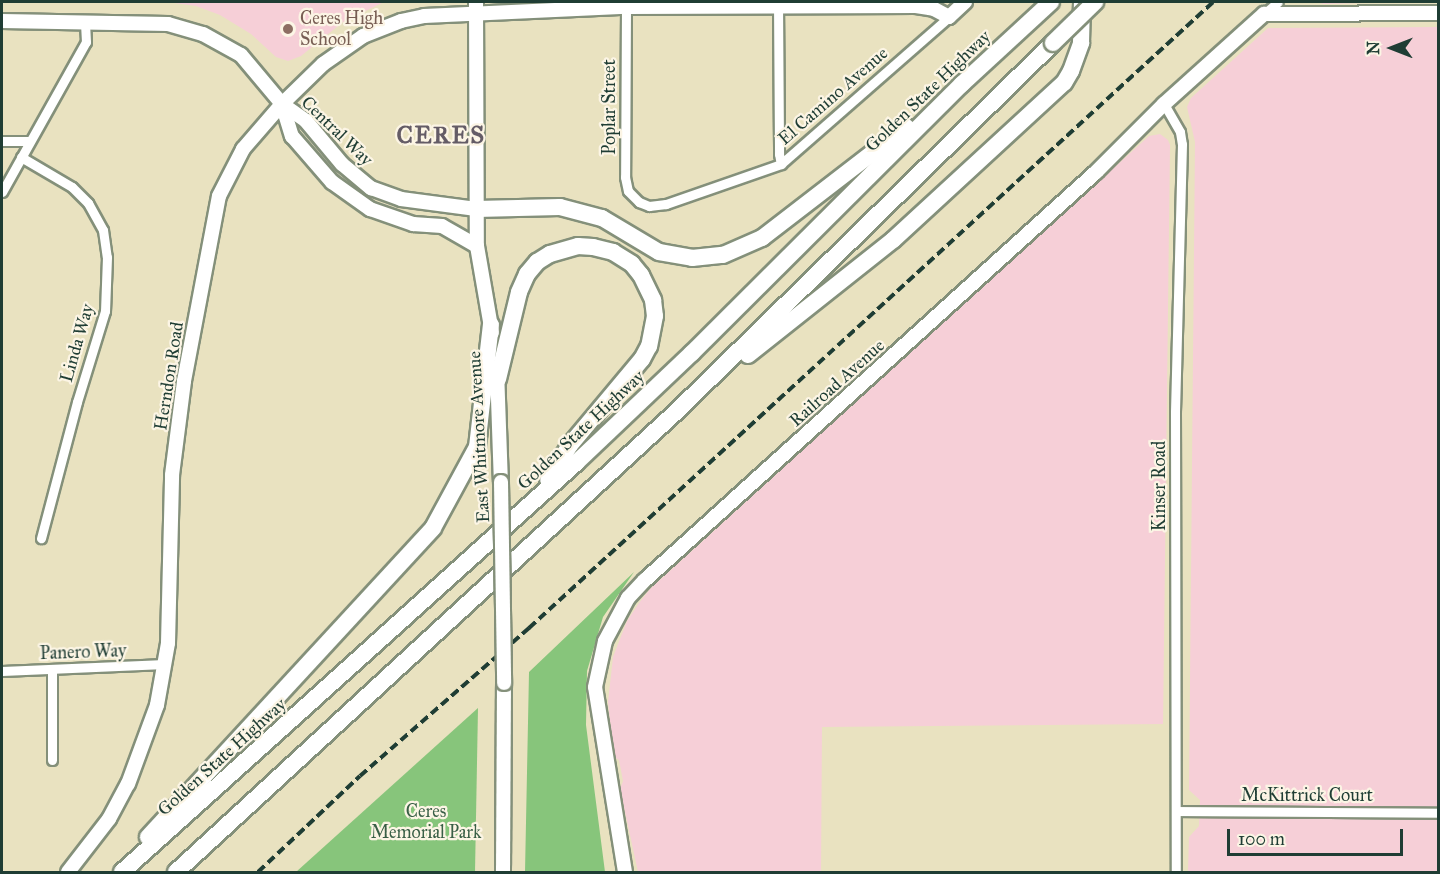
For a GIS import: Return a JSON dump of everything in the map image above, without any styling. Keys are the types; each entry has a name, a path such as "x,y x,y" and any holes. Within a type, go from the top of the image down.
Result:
{"highway":[{"name":"Golden State Highway","path":"122,873 536,499 692,353 962,84 1051,2"},
{"path":"677,411 893,240 1064,83 1081,43 1082,2"},
{"path":"176,873 677,411 1095,2"},
{"path":"476,209 560,207 602,218 659,252 692,258 723,255 762,238 962,84"},
{"path":"498,380 519,292 527,274 537,262 550,254 578,246 593,247 613,252 632,264 641,275 648,287 654,308 654,332 649,346 621,386 570,445 536,499"},
{"path":"115,873 432,528 477,447 491,325"}],"street":[{"name":"El Camino Avenue","path":"639,202 649,206 666,204 781,164 965,2"},
{"name":"Railroad Avenue","path":"625,873 595,687 605,641 628,598 645,580 1096,172 1164,104 1278,2"},
{"name":"Herndon Road","path":"68,873 109,819 128,784 147,738 165,664 170,614 172,475 184,381 219,196 243,149 282,104 330,59 381,27 424,16 476,7 778,4 916,6 934,9 949,17"},
{"path":"778,4 779,154 781,164"},
{"name":"East Whitmore Avenue","path":"476,7 477,246 498,380 504,683 503,873"},
{"name":"Poplar Street","path":"626,7 625,173 628,191 639,202"},
{"path":"1264,14 1438,13"},
{"path":"2,21 168,24 203,34 241,55 282,104"},
{"path":"2,192 86,42 85,21"},
{"name":"Central Way","path":"282,104 306,121 342,164 371,188 401,199 476,209"},
{"name":"Central Way","path":"282,104 292,136 332,182 370,209 413,224 442,226 477,246"},
{"name":"Kinser Road","path":"1164,104 1180,132 1182,144 1175,412 1176,873"},
{"path":"2,141 29,141"},
{"name":"Linda Way","path":"21,157 72,187 88,203 103,230 107,257 105,311 77,402 41,538"},
{"name":"Panero Way","path":"2,671 165,664"},
{"path":"52,669 52,760"},
{"name":"McKittrick Court","path":"1176,811 1438,813"}],"shaded area":[{"name":"Ceres High School","path":"167,2 384,2 343,22 301,56 288,61 276,57 251,34 220,15 196,6"},
{"path":"1316,2 1402,2 1324,4"},
{"path":"1438,27 1438,872 1188,872 1189,837 1199,826 1200,800 1189,790 1195,142 1187,107 1191,98 1268,28"},
{"path":"1160,134 1168,140 1170,145 1163,724 822,727 821,872 638,872 620,789 623,781 619,760 614,757 608,702 613,657 627,621 639,603 650,589 1149,136"}],"green space":[{"path":"634,572 603,617 587,671 586,725 605,872 525,872 529,672"},
{"name":"Ceres Memorial Park","path":"478,708 475,872 296,872"}],"railway":[{"path":"258,872 360,776 529,628 1213,2"}],"place":[{"name":"Ceres High School","path":"288,29"}],"district":[{"name":"CERES","path":"441,136"}]}
